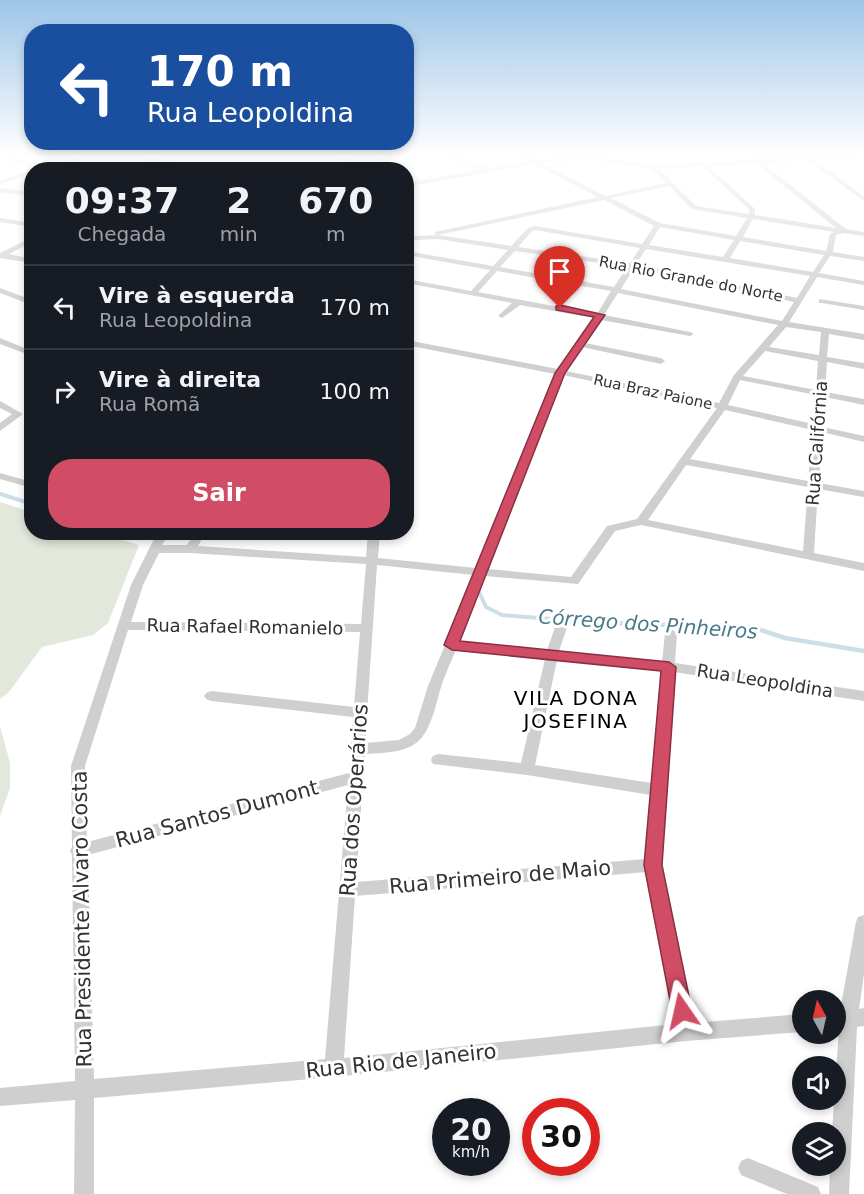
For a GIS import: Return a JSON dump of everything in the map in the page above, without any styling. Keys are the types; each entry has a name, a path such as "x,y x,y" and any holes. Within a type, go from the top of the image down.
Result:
{"street":[{"path":"414,236 540,211"},
{"path":"629,211 658,225 864,259"},
{"path":"711,211 864,234"},
{"path":"726,259 753,211"},
{"path":"819,211 844,231"},
{"path":"0,220 24,224"},
{"path":"358,749 397,746 414,738 420,732 435,686 560,373 658,225"},
{"path":"474,292 530,229 535,228 864,283"},
{"path":"640,522 722,407 737,377 784,324 829,252 833,234 844,231"},
{"name":"Rua Rio Grande do Norte","path":"414,237 438,237 515,247 633,266 797,300"},
{"path":"1,255 24,243"},
{"path":"414,254 864,337"},
{"path":"1,255 24,259"},
{"path":"414,282 600,315 690,334"},
{"path":"0,291 24,300"},
{"path":"502,316 519,301"},
{"path":"822,301 864,308"},
{"name":"Rua Califórnia","path":"808,556 825,330"},
{"path":"0,341 24,351"},
{"name":"Rua Braz Paione","path":"414,344 641,388 864,439"},
{"path":"580,344 662,361"},
{"path":"762,348 864,366"},
{"path":"737,377 864,402"},
{"path":"0,404 18,412 16,417 0,428"},
{"path":"682,461 864,494"},
{"path":"0,476 24,483"},
{"path":"155,549 190,549 372,561 574,581 611,528 640,522 864,567"},
{"name":"Rua Presidente Alvaro Costa","path":"84,1194 85,1090 78,851 78,766 137,585 159,540"},
{"path":"190,549 196,540"},
{"name":"Rua dos Operários","path":"334,1068 373,540"},
{"path":"527,769 552,654 564,619"},
{"name":"Rua Rafael Romanielo","path":"123,626 367,628"},
{"path":"671,633 653,865 686,1032"},
{"name":"Rua Leopoldina","path":"452,645 669,667 864,696"},
{"path":"211,696 360,713"},
{"path":"438,760 527,769 658,790"},
{"name":"Rua Santos Dumont","path":"78,851 356,777"},
{"name":"Rua Primeiro de Maio","path":"347,890 653,865"},
{"path":"839,1194 849,1019 864,922"},
{"name":"Rua Rio de Janeiro","path":"0,1097 334,1068 686,1032 792,1024"},
{"path":"748,1168 811,1194"}],"shaded area":[{"path":"0,502 24,510 24,540 122,540 139,545 108,623 93,635 42,647 9,692 0,699"},
{"path":"0,726 10,763 10,788 0,816"}],"waterway":[{"name":"Córrego dos Pinheiros","path":"0,494 24,502"},
{"name":"Córrego dos Pinheiros","path":"479,592 486,607 502,615 589,622"},
{"name":"Córrego dos Pinheiros","path":"555,621 755,628 785,638 864,651"}],"district":[{"name":"VILA DONA JOSEFINA","path":"576,710"}],"route":[{"path":"560,308 600,315 560,373 452,645 669,667 653,865 682,1011"}]}
